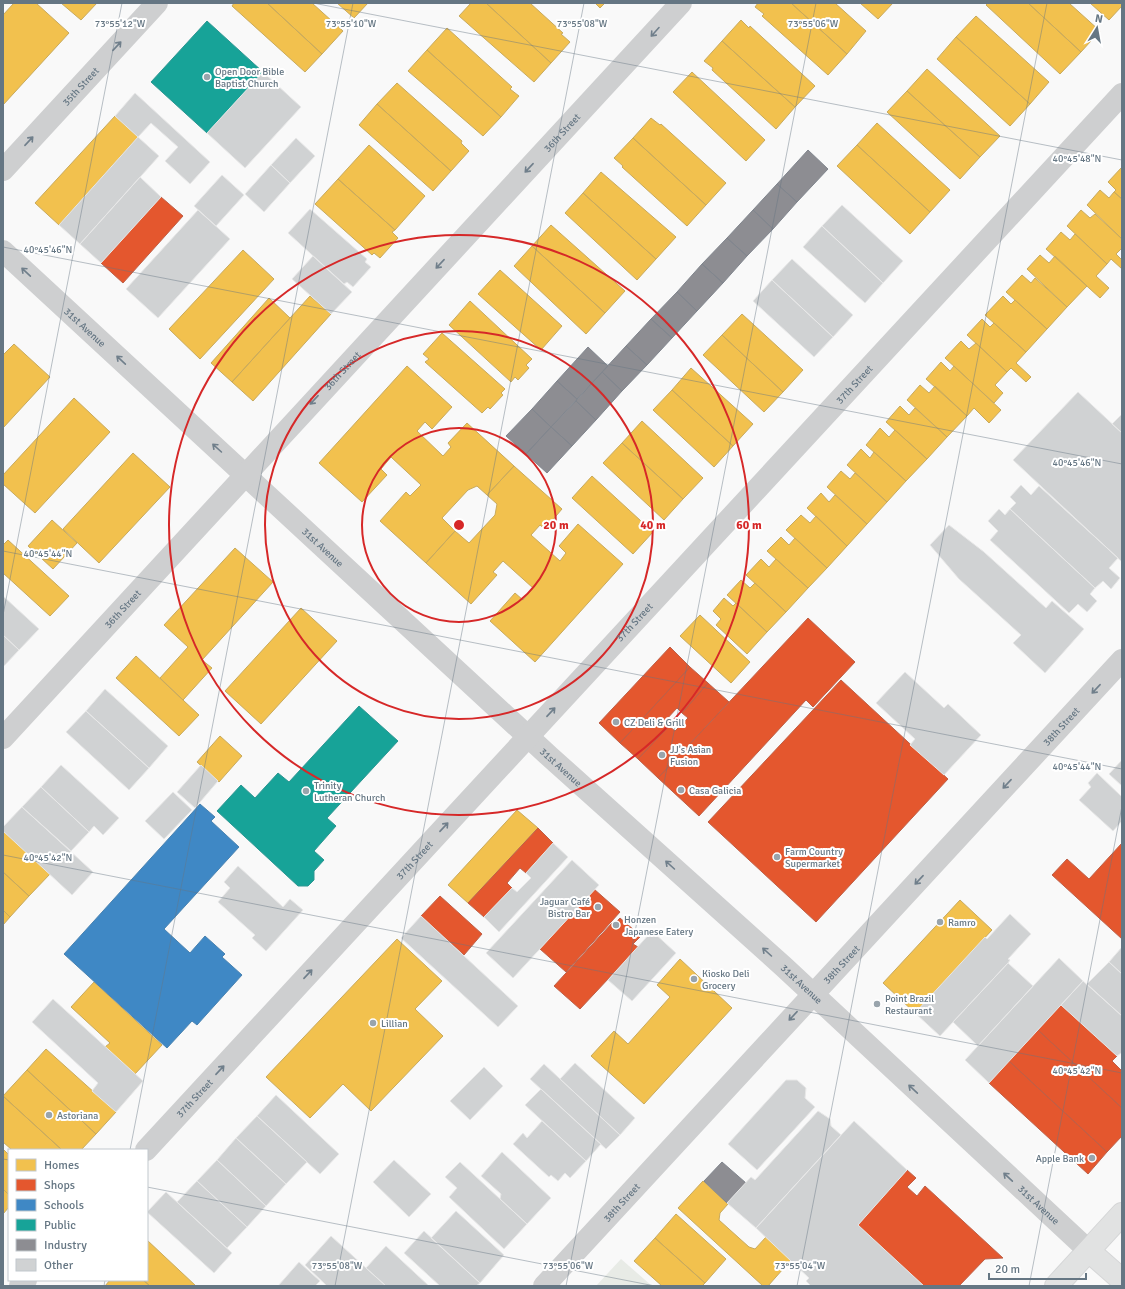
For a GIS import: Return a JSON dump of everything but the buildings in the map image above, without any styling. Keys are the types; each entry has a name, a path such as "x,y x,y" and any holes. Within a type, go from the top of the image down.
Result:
{"street":[{"name":"35th Street","path":"3,170 157,3"},
{"name":"36th Street","path":"3,738 682,3"},
{"name":"37th Street","path":"147,1149 1122,94"},
{"name":"31st Avenue","path":"3,251 528,736 1122,1280"},
{"name":"38th Street","path":"544,1286 1122,660"},
{"path":"1056,1286 1122,1214"}],"shaded area":[{"path":"621,1259 652,1286 596,1286"}],"place":[{"name":"Open Door Bible Baptist Church","path":"207,77"},
{"name":"CZ Deli & Grill","path":"616,722"},
{"name":"JJ's Asian Fusion","path":"662,755"},
{"name":"Casa Galicia","path":"681,790"},
{"name":"Trinity Lutheran Church","path":"306,791"},
{"name":"Farm Country Supermarket","path":"777,857"},
{"name":"Jaguar Café Bistro Bar","path":"598,907"},
{"name":"Ramro","path":"940,922"},
{"name":"Honzen Japanese Eatery","path":"616,925"},
{"name":"Kiosko Deli Grocery","path":"694,979"},
{"name":"Point Brazil Restaurant","path":"877,1004"},
{"name":"Lillian","path":"373,1023"},
{"name":"Astoriana","path":"49,1115"},
{"name":"Apple Bank","path":"1092,1158"}]}
